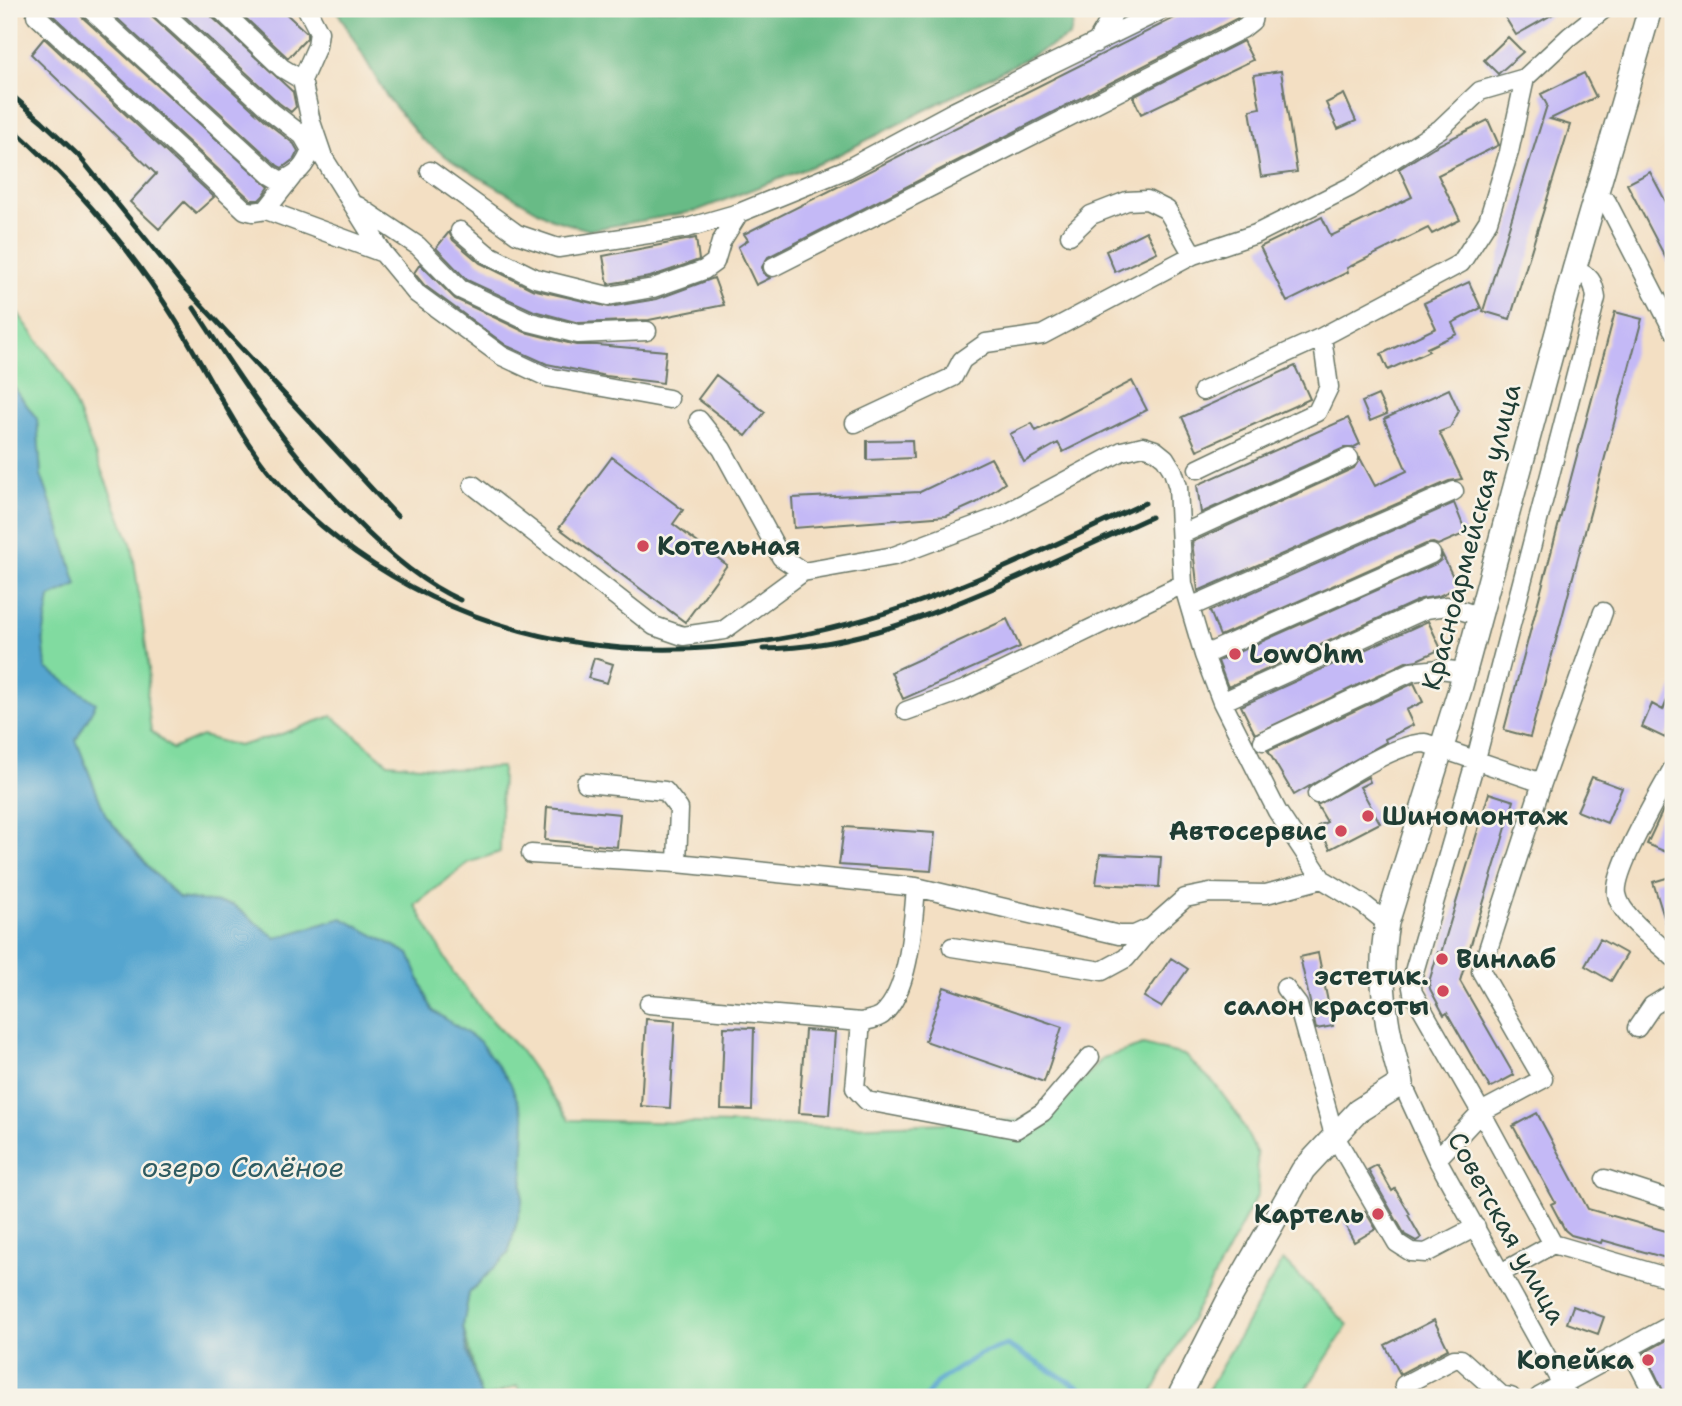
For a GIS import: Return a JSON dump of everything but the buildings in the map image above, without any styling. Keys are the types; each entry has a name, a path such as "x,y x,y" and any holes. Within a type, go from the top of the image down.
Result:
{"main road":[{"name":"Красноармейская улица","path":"1402,1083 1387,1028 1381,983 1381,953 1387,923 1464,672 1574,270 1650,9"},
{"path":"1179,1397 1227,1304 1303,1170 1358,1111 1402,1083"}],"street":[{"path":"90,9 271,175 281,181 292,177"},
{"path":"160,9 272,112 303,135 311,150 305,167 292,177 266,210"},
{"path":"220,9 282,68 302,80"},
{"path":"307,9 318,32 317,46 302,80 311,122 323,157 383,253 416,293 502,356 547,377 669,399"},
{"path":"1096,43 1116,9"},
{"path":"430,171 517,234 558,248 687,228 739,213 847,169 955,111 1164,9"},
{"path":"773,267 1242,29 1252,21 1254,9"},
{"path":"855,423 953,377 962,360 986,343 1042,335 1193,255 1256,234 1350,187 1440,128 1480,91 1525,78 1604,9"},
{"path":"36,15 244,210 266,210 383,253"},
{"path":"1203,391 1322,337 1461,263 1488,221 1510,152 1525,78"},
{"path":"1596,196 1607,202 1673,330"},
{"path":"1070,236 1091,215 1127,201 1147,200 1167,210 1193,255"},
{"path":"352,203 418,246 460,289 530,322 578,334 647,331"},
{"path":"460,231 487,254 535,278 608,296 653,288 704,270 715,262 721,242 739,213"},
{"path":"1574,270 1585,273 1594,284 1596,298 1476,759 1411,982 1412,993 1553,1244 1673,1279"},
{"path":"1198,469 1317,412 1329,387 1322,337"},
{"path":"699,419 722,449 781,557 803,572"},
{"path":"473,485 654,626 683,636 724,630 803,572 894,556 998,517 1122,451 1143,446 1155,450 1165,458 1178,487 1184,584 1203,655 1223,702 1277,811 1322,879 1363,904 1387,923"},
{"path":"1182,534 1349,458"},
{"path":"1190,607 1454,491"},
{"path":"1203,655 1432,554"},
{"path":"906,711 964,690 1184,584"},
{"path":"1223,702 1426,609 1447,606 1479,616"},
{"path":"1437,1159 1481,1112 1543,1079 1481,971 1542,783 1603,612"},
{"path":"1263,741 1411,672 1439,669 1464,672"},
{"path":"1317,794 1412,743 1425,743 1542,783"},
{"path":"1673,768 1620,870 1617,895 1629,916 1673,957"},
{"path":"586,783 665,791 679,809 677,863"},
{"path":"531,854 677,863 916,887 1119,935 1133,935 1152,927"},
{"path":"951,947 1101,971 1126,958 1152,927 1185,898 1210,893 1266,894 1322,879"},
{"path":"649,1004 861,1022 880,1017 895,1000 911,945 916,887"},
{"path":"1285,988 1298,1005 1334,1136 1397,1243 1411,1252 1426,1253 1476,1227"},
{"path":"1637,1028 1651,1006 1673,993"},
{"path":"861,1022 855,1088 867,1101 1016,1129 1043,1112 1090,1057"},
{"name":"Советская улица","path":"1402,1083 1437,1159 1566,1391"},
{"path":"1605,1179 1673,1201"},
{"path":"1501,1273 1553,1244"},
{"path":"1539,1397 1566,1391 1630,1348 1673,1324"},
{"path":"1630,1348 1655,1397"},
{"path":"1404,1385 1454,1359 1461,1359 1501,1395 1511,1397"}],"green space":[{"path":"336,9 1071,9 1073,23 1070,36 828,160 696,211 589,230 552,219 455,163 422,139 387,97"},
{"path":"9,301 63,375 132,546 149,668 147,700 151,731 172,749 202,736 238,746 332,716 388,763 453,769 502,767 500,852 468,863 415,905 453,972 484,1012 520,1050 569,1120 850,1127 1046,1119 1103,1058 1143,1045 1184,1055 1214,1083 1239,1117 1257,1154 1258,1194 1150,1397 523,1397 517,1386 481,1397 463,1326 469,1293 508,1254 522,1203 525,1119 479,1041 432,1010 409,954 342,919 276,939 233,905 179,898 152,871 106,816 76,740 95,703 46,668 43,637 50,597 77,585 41,475 37,419 9,381"},
{"path":"1283,1260 1348,1325 1301,1397 1204,1397"}],"water":[{"name":"озеро Солёное","path":"9,381 37,419 41,475 77,585 50,597 43,637 46,668 96,703 76,740 106,816 152,871 179,898 233,905 276,938 342,918 409,954 432,1010 479,1041 510,1082 525,1119 522,1203 508,1254 469,1293 463,1326 481,1397 9,1397"}],"waterway":[{"path":"926,1397 936,1383 980,1354 1007,1345 1095,1397"}],"railway":[{"path":"9,93 78,155 183,285 397,516"},
{"path":"9,125 56,169 140,267 176,321 254,452 302,508 342,542 385,572 431,597 489,621 548,637 607,646 667,649 728,646 788,637 848,624 937,595 1027,558 1145,503"},
{"path":"194,308 269,418 331,495 366,532 404,565 460,600"},
{"path":"763,649 830,642 894,626 988,590 1151,517"}],"place":[{"name":"Котельная","path":"643,546"},
{"name":"LowOhm","path":"1235,654"},
{"name":"Шиномонтаж","path":"1368,816"},
{"name":"Автосервис","path":"1341,831"},
{"name":"Винлаб","path":"1442,959"},
{"name":"эстетик. салон красоты","path":"1443,991"},
{"name":"Картель","path":"1378,1214"},
{"name":"Копейка","path":"1648,1360"}]}
